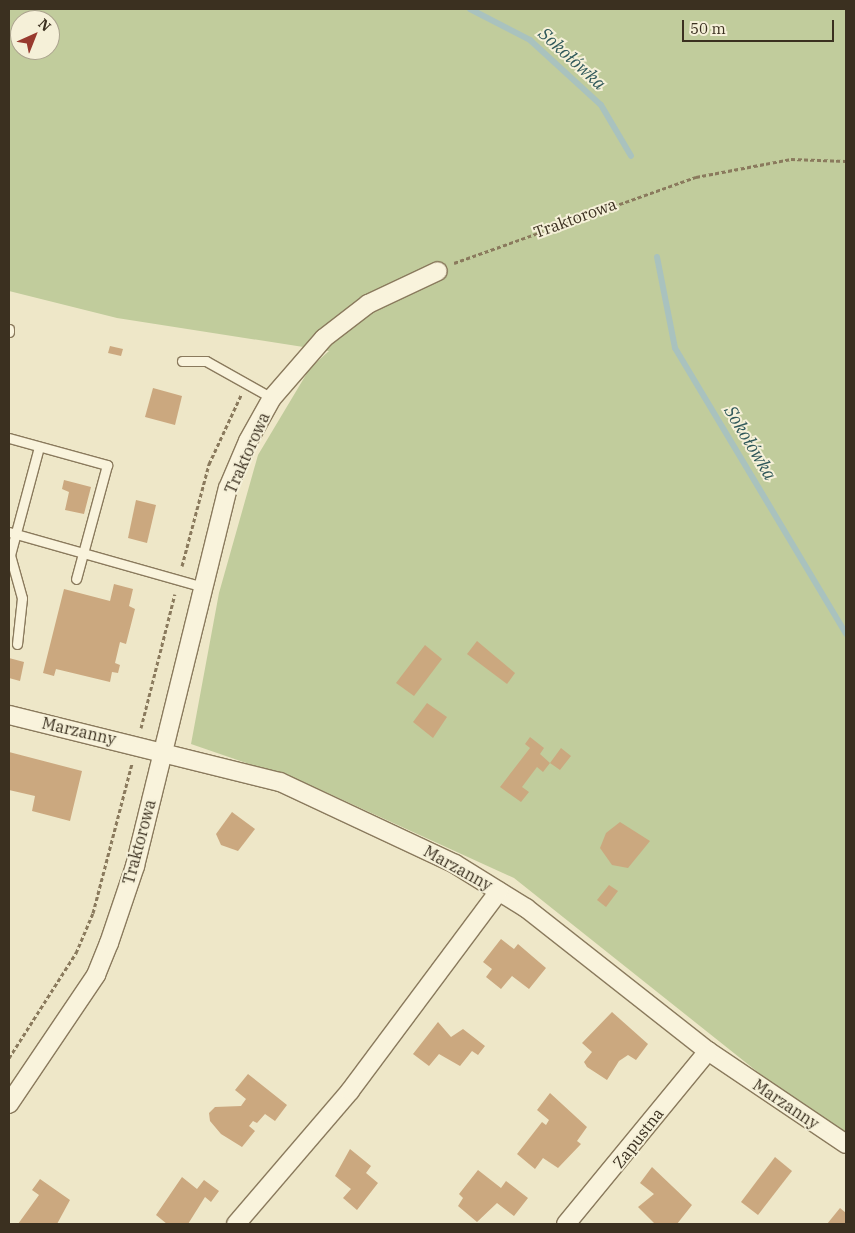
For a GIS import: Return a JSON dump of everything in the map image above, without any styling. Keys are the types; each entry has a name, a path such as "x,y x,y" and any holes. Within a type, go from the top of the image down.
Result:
{"street":[{"name":"Traktorowa","path":"9,1104 96,975 135,866 161,752 228,488 272,398 296,367 344,320 391,290 438,270"},
{"name":"Marzanny","path":"9,714 137,744 161,752 280,782 455,864 499,891 708,1050 846,1144"},
{"path":"236,1224 350,1091 499,891"},
{"name":"Zapustna","path":"566,1224 708,1050"}],"lane":[{"path":"182,361 206,360 249,382 272,398"},
{"path":"9,438 107,465 76,579"},
{"path":"17,644 22,598 10,555 12,532 39,446"},
{"path":"12,532 180,578 204,588"}],"path":[{"name":"Traktorowa","path":"438,270 696,177 791,159 846,161"},
{"path":"9,1058 59,984 93,913 209,464 249,382"}],"green space":[{"path":"9,9 846,9 846,1135 764,1077 514,878 310,785 191,744 219,593 258,455 310,368 329,351 117,318 9,291"}],"building":[{"path":"110,346 123,349 121,356 108,353"},
{"path":"153,388 182,396 175,425 145,417"},
{"path":"64,480 91,487 84,514 65,510 69,492 62,489"},
{"path":"136,500 156,505 147,543 128,538"},
{"path":"114,584 133,589 129,606 135,609 126,644 120,642 115,663 120,665 118,673 112,672 110,682 56,669 54,676 43,673 64,589 110,601"},
{"path":"477,641 515,673 507,684 467,654"},
{"path":"425,645 442,659 414,696 396,683"},
{"path":"9,658 24,662 20,681 9,678"},
{"path":"427,703 447,717 433,738 413,722"},
{"path":"530,737 544,748 540,754 550,763 543,772 537,767 522,787 529,792 521,802 500,787 530,748 525,744"},
{"path":"561,748 571,756 560,770 550,763"},
{"path":"9,752 82,771 70,821 32,811 35,796 9,790"},
{"path":"232,812 255,829 238,851 221,845 216,834"},
{"path":"620,822 650,841 628,868 612,865 600,848 606,833"},
{"path":"609,885 618,891 606,907 597,900"},
{"path":"501,939 514,949 518,944 546,968 529,989 512,976 501,989 486,977 492,969 483,962"},
{"path":"612,1012 648,1044 636,1060 628,1055 619,1061 607,1080 587,1067 584,1062 592,1052 582,1043"},
{"path":"438,1022 451,1037 463,1029 485,1046 478,1055 472,1051 460,1066 439,1054 429,1066 413,1054"},
{"path":"248,1074 287,1105 275,1121 265,1114 257,1123 253,1121 249,1126 255,1131 242,1147 221,1134 210,1121 209,1113 215,1107 241,1106 246,1099 235,1090"},
{"path":"550,1093 587,1127 577,1141 581,1144 558,1168 543,1158 535,1169 517,1154 542,1122 546,1125 549,1120 537,1110"},
{"path":"350,1149 371,1166 366,1173 378,1183 357,1210 343,1198 351,1189 335,1176"},
{"path":"775,1157 792,1171 758,1215 741,1202"},
{"path":"652,1167 692,1205 677,1224 655,1224 638,1207 654,1194 640,1183"},
{"path":"478,1170 501,1188 506,1181 528,1198 514,1216 497,1203 477,1222 458,1206 463,1198 459,1194"},
{"path":"182,1177 197,1189 204,1180 219,1191 211,1202 205,1197 188,1224 167,1224 156,1215"},
{"path":"40,1179 70,1200 57,1224 18,1224 39,1195 32,1190"},
{"path":"840,1208 846,1213 846,1224 827,1224"}],"waterway":[{"name":"Sokołówka","path":"470,9 530,40 601,105 631,156"},
{"name":"Sokołówka","path":"657,257 675,348 846,634"}]}
